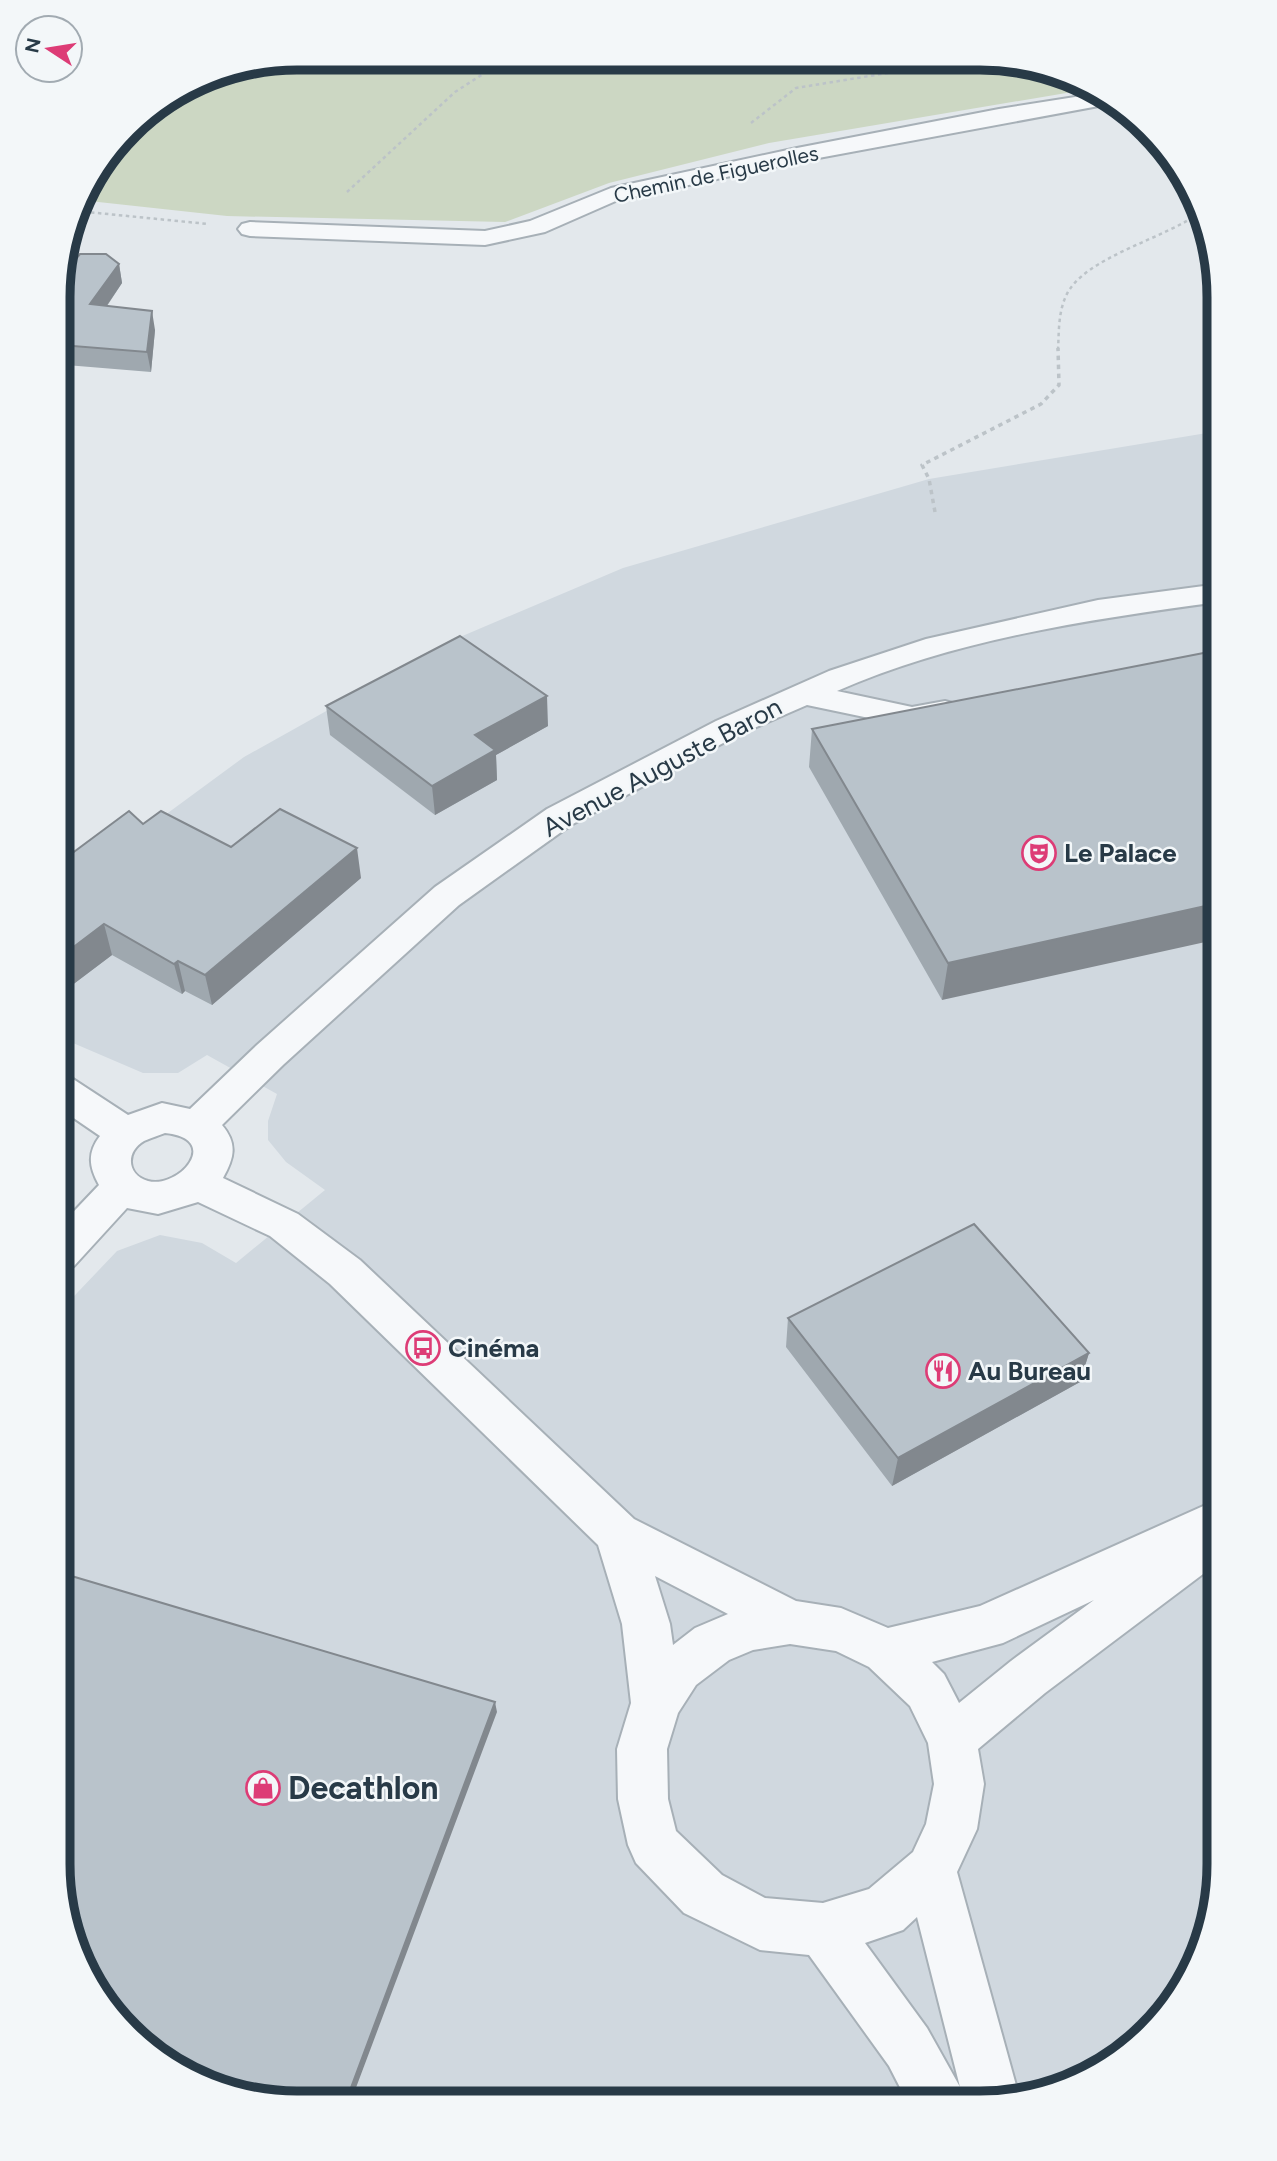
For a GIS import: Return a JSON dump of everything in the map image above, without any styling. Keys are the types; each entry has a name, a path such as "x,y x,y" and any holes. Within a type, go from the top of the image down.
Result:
{"street":[{"name":"Chemin de Figuerolles","path":"250,229 485,238 537,226 611,195 999,116 1096,102"},
{"name":"Avenue Auguste Baron","path":"198,1125 280,1046 447,896 559,817 727,728 840,678 937,646 1098,609 1207,595"},
{"path":"803,694 912,717 979,705"},
{"path":"70,1096 125,1133"},
{"path":"162,1118 181,1119 198,1125 210,1136 214,1148 208,1169 196,1183 176,1194 157,1198 138,1196 121,1188 110,1176 108,1163 112,1150 125,1133 142,1123 162,1118"},
{"path":"196,1183 284,1225 345,1272 618,1534 790,1622"},
{"path":"70,1241 121,1188"},
{"path":"887,1651 986,1627 1207,1525"},
{"path":"618,1534 646,1624 656,1703"},
{"path":"952,1740 1028,1677 1207,1544"},
{"path":"790,1622 841,1630 887,1651 927,1690 952,1740 959,1784 951,1829 931,1870 884,1911 823,1930 760,1924 703,1894 654,1845 643,1799 642,1749 656,1703 679,1669 712,1644 750,1628 790,1622"},
{"path":"931,1870 989,2090"},
{"path":"823,1930 908,2047 932,2091"}],"path":[{"path":"306,231 454,92 489,70"},
{"path":"677,181 796,88 894,72 997,71"},
{"path":"86,212 250,229"},
{"path":"936,512 929,479 922,465 1041,404 1059,385 1062,318 1069,290 1132,247 1187,224 1193,219"}],"shaded area":[{"path":"1207,433 1207,1878 1199,1922 1190,1951 1160,2002 1118,2044 1067,2074 1009,2089 297,2091 268,2089 210,2074 159,2044 136,2023 72,1892 70,1300 117,1251 160,1235 202,1243 236,1263 325,1190 286,1162 268,1140 268,1121 277,1094 207,1055 178,1073 143,1073 70,1042 70,885 244,757 453,640 623,568 929,479"}],"green space":[{"path":"283,70 980,70 1038,78 1076,91 769,143 609,183 505,222 227,216 91,201 117,159 147,126 171,108 210,87 253,74"}],"building":[{"path":"80,254 106,254 119,264 90,304 152,311 147,352 70,346 73,262"},
{"path":"460,636 547,696 475,735 495,750 432,786 326,706"},
{"name":"Le Palace","path":"1207,652 1207,906 948,963 812,729"},
{"path":"280,809 357,848 205,975 178,961 174,964 104,924 70,950 70,855 129,811 143,824 161,811 231,847"},
{"name":"Au Bureau","path":"974,1224 1089,1353 898,1458 788,1318"},
{"name":"Decathlon","path":"70,1576 495,1702 350,2091 268,2089 210,2074 159,2044 117,2002 87,1951 74,1908 70,1878"}],"place":[{"name":"Le Palace","path":"1039,853"},
{"name":"Cinéma","path":"423,1348"},
{"name":"Au Bureau","path":"943,1371"},
{"name":"Decathlon","path":"263,1788"}]}
